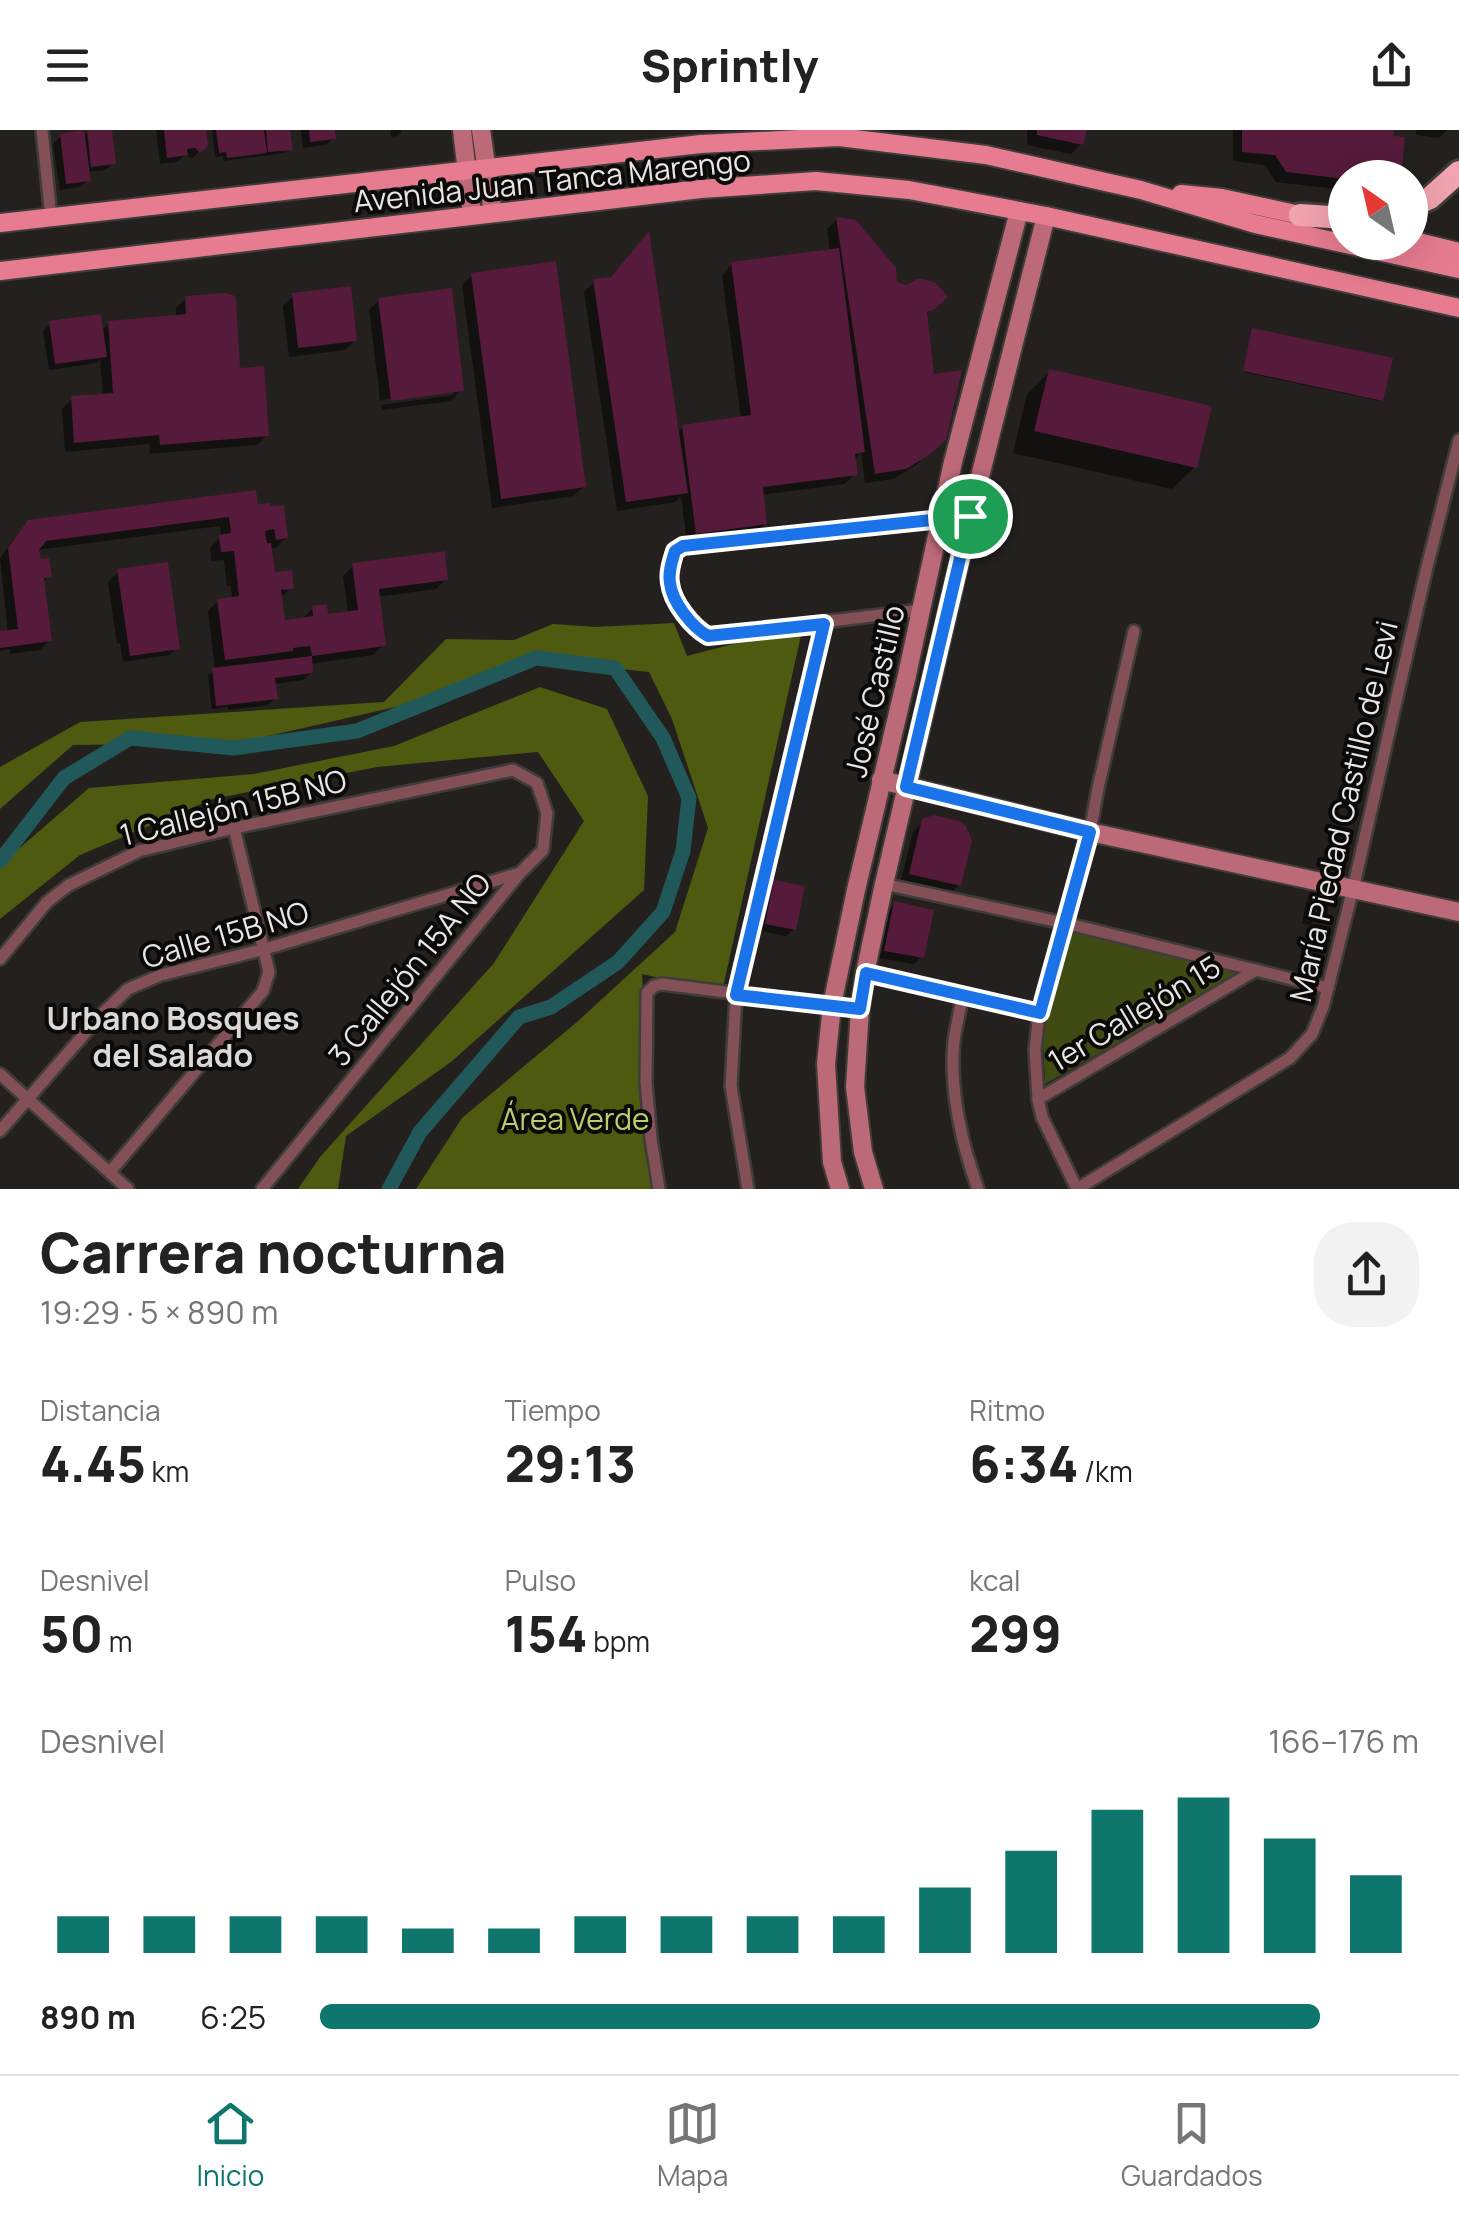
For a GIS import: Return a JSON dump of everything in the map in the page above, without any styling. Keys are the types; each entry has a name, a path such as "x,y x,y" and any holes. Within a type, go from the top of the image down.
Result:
{"highway":[{"path":"1428,199 1459,172"},
{"path":"1300,215 1328,217"}],"main road":[{"name":"Avenida Juan Tanca Marengo","path":"0,222 701,144 839,138 986,155 1141,190 1255,224 1459,269"},
{"name":"Avenida Juan Tanca Marengo","path":"0,270 700,189 816,182 910,190 1046,216 1459,308"},
{"path":"1141,190 1222,198 1328,222"},
{"path":"1428,244 1459,252"}],"street":[{"path":"42,130 52,217"},
{"path":"462,130 472,215"},
{"path":"481,130 493,213"},
{"name":"José Castillo","path":"840,1189 832,1162 826,1064 832,1005 953,462 1019,211"},
{"name":"José Castillo","path":"874,1189 863,1152 855,1087 866,973 970,516 1046,216"},
{"name":"María Piedad Castillo de Levi","path":"1077,1189 1290,1058 1312,1034 1353,888 1459,440"},
{"path":"921,610 708,636 693,624 676,600 670,586 670,567 678,547 970,516"},
{"path":"748,1189 731,1086 736,995 824,624"},
{"path":"1077,1189 1042,1117 1035,1050 1040,1013 1090,832 1134,631"},
{"name":"1 Callejón 15B NO","path":"0,959 47,902 69,885 139,851 513,770"},
{"name":"3 Callejón 15A NO","path":"262,1189 520,873 543,850 548,813 537,783 513,770"},
{"path":"881,780 1090,832 1459,912"},
{"path":"110,1172 263,991 269,972 265,948 234,828"},
{"name":"Calle 15B NO","path":"0,1131 101,1014 128,989 161,975 520,873"},
{"path":"884,884 1328,988"},
{"name":"1er Callejón 15","path":"1038,1100 1256,970"},
{"path":"866,973 1040,1013"},
{"path":"660,1189 646,1082 647,993 652,986 662,984 860,1009"},
{"path":"962,994 954,1044 955,1091 968,1161 978,1189"},
{"path":"0,1074 128,1189"}],"green space":[{"name":"Área Verde","path":"674,623 687,656 803,626 722,992 642,974 653,1189 416,1189 462,1118 577,1022 675,932 708,828 672,719 649,672 525,659 435,698 237,743 73,745 0,809 0,767 80,722 384,702 446,639 514,640 553,624 595,627"},
{"path":"540,687 607,709 648,796 644,890 451,1062 346,1136 338,1189 298,1189 320,1157 494,963 584,821 538,752 377,767 213,799 80,855 0,919 0,865 89,788 254,774 394,746"},
{"path":"1069,925 1247,969 1045,1084 1043,1043 1048,1006"}],"building":[{"path":"84,130 91,181 66,184 60,134"},
{"path":"87,130 112,130 116,164 91,167"},
{"path":"164,130 206,130 208,146 201,153 195,148 187,149 188,155 167,158"},
{"path":"216,130 264,130 267,153 227,158 226,152 219,153"},
{"path":"266,130 290,130 293,150 268,152"},
{"path":"309,130 335,130 336,139 310,142"},
{"path":"1037,130 1087,130 1083,145 1037,135"},
{"path":"1242,130 1394,130 1393,136 1405,137 1403,160 1328,160 1328,177 1286,172 1275,155 1242,152"},
{"path":"836,217 856,220 896,268 897,282 906,285 924,279 936,283 948,297 927,312 934,374 962,370 946,440 906,469 875,474"},
{"path":"649,231 688,493 626,502 593,279 611,277"},
{"path":"839,248 865,452 855,454 858,475 763,487 767,524 696,534 682,425 751,415 731,262"},
{"path":"556,261 586,487 501,499 471,273"},
{"path":"351,286 357,341 298,348 292,293"},
{"path":"452,288 464,391 391,401 378,298"},
{"path":"224,293 236,298 240,368 264,366 269,436 160,445 159,435 74,443 71,396 113,393 108,321 186,314 185,296"},
{"path":"101,314 107,357 55,364 49,321"},
{"path":"1252,328 1393,358 1383,401 1243,371"},
{"path":"1049,369 1212,406 1197,468 1034,431"},
{"path":"256,490 258,504 284,505 288,538 276,540 274,529 265,531 275,572 292,570 294,589 281,590 285,620 313,616 312,606 327,604 328,614 358,610 352,563 445,551 448,580 379,589 386,646 312,656 310,646 225,660 217,599 239,596 234,551 221,552 219,535 231,533 229,517 46,541 39,550 41,559 49,558 52,577 44,578 52,641 0,648 0,631 18,629 8,548 28,520"},
{"path":"168,562 180,649 130,656 117,569"},
{"path":"312,656 313,673 275,678 278,699 216,706 212,668"},
{"path":"934,815 959,821 966,826 972,841 961,886 909,874 922,819"},
{"path":"774,880 805,886 796,930 765,924"},
{"path":"1310,895 1322,897 1317,922 1305,920"},
{"path":"894,901 934,910 924,958 884,951"}],"waterway":[{"path":"0,861 64,778 130,738 234,748 357,731 536,658 615,668 663,738 689,798 683,851 663,912 618,962 551,1007 519,1017 420,1132 389,1189"}],"district":[{"name":"Urbano Bosques del Salado","path":"173,1036"}],"route":[{"path":"970,516 906,787 1090,832 1040,1013 866,973 860,1009 736,995 824,624 708,636 693,624 670,586 675,551 683,546 970,516"}]}
